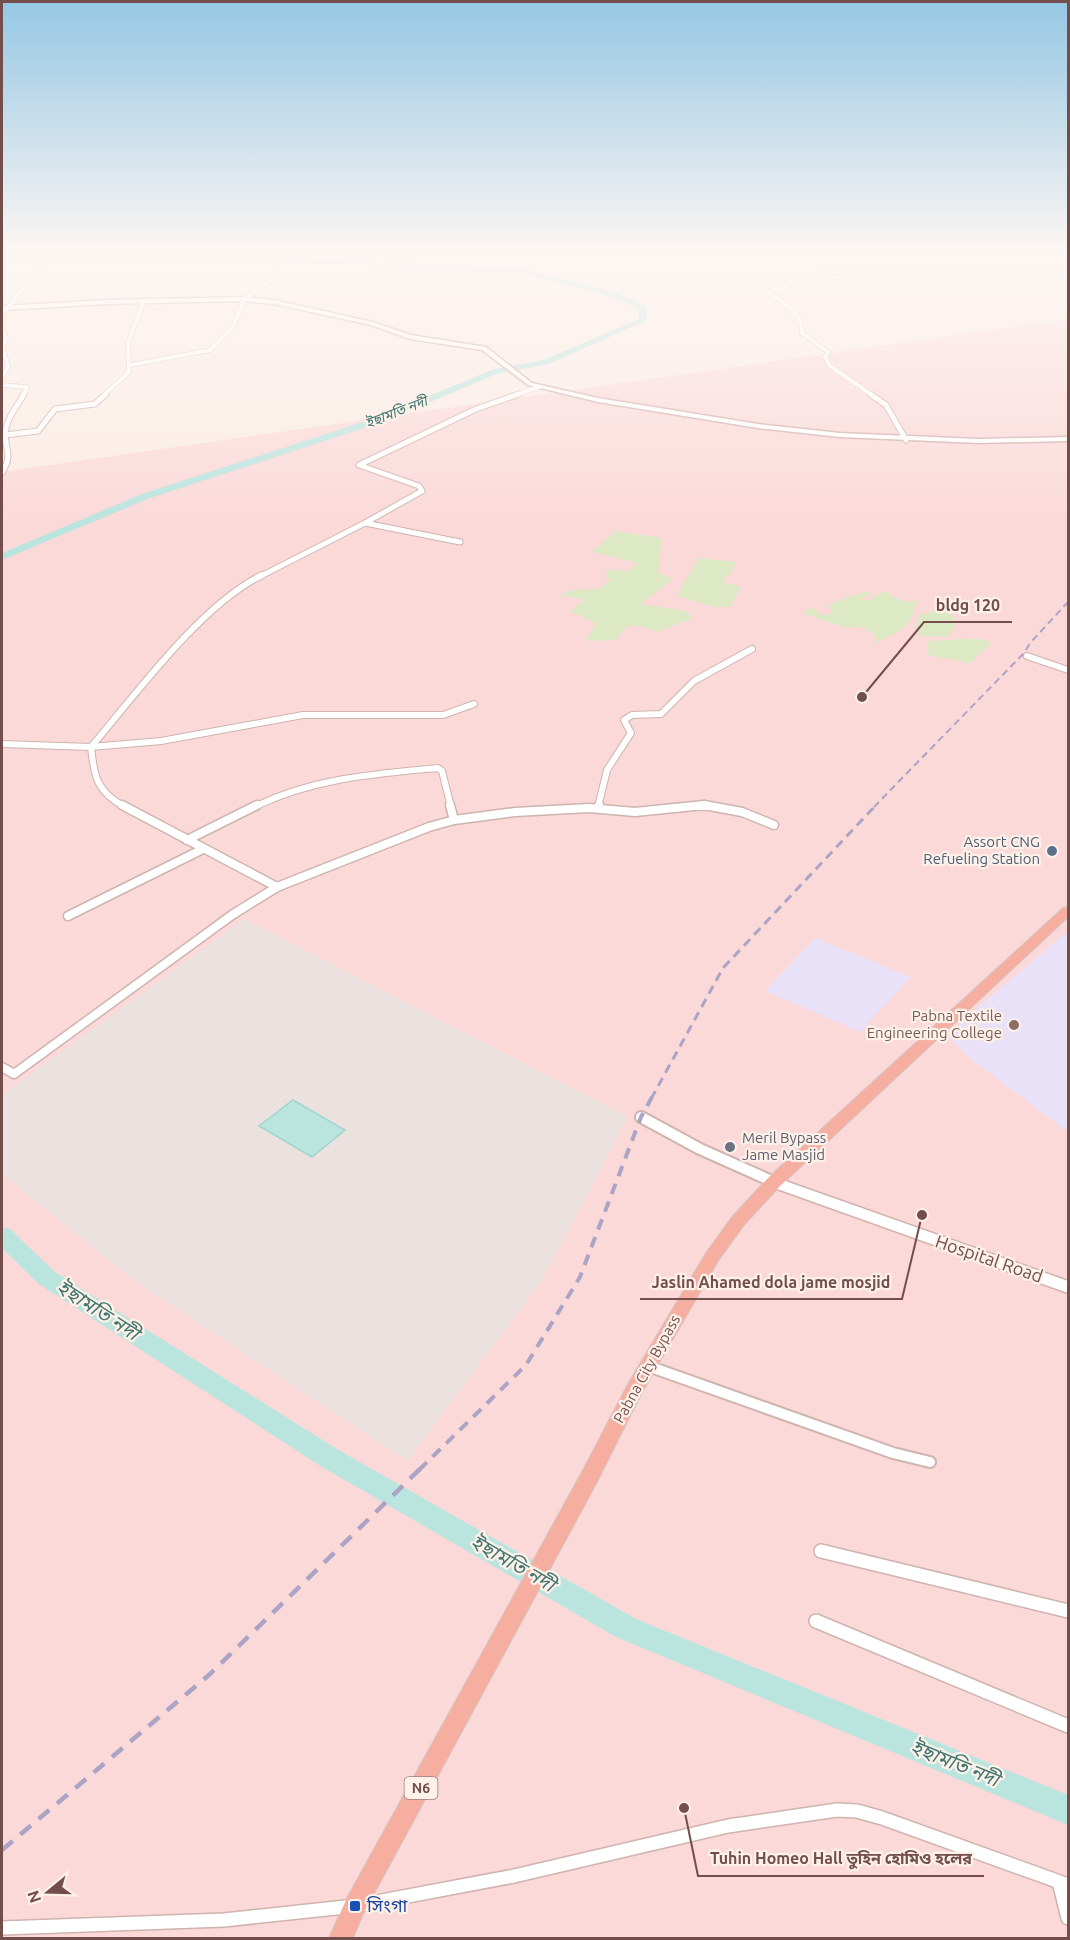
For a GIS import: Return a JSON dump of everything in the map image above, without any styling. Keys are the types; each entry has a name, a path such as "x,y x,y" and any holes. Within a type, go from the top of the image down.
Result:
{"highway":[{"name":"Pabna City Bypass","path":"355,1906 648,1366 712,1257 738,1221 774,1182 1068,911"},
{"name":"N6","path":"341,1938 355,1906"}],"main road":[{"path":"448,343 479,347 489,351 515,374 538,387 598,400 758,426 906,440 1068,439"},
{"name":"Hospital Road","path":"774,1182 1068,1287"}],"street":[{"path":"2,377 8,367 3,348 5,343"},
{"path":"6,435 38,431 55,409 95,404 129,372 128,343"},
{"path":"130,365 210,350 217,343"},
{"path":"815,343 828,352 825,357 830,366 886,405 906,440"},
{"path":"2,385 27,387 7,424 6,435 11,454 2,473"},
{"path":"277,887 107,796 96,780 91,747 192,630 242,585 365,523 422,491 419,486 359,465 476,409 538,387"},
{"path":"365,523 460,542"},
{"path":"598,808 607,770 631,733 624,720 632,715 661,714 694,681 752,649"},
{"path":"1027,657 1068,670"},
{"path":"2,744 91,747 161,741 303,715 446,715 474,704"},
{"path":"187,840 277,796 305,786 359,776 438,768 442,771 454,820"},
{"path":"2,1067 14,1074 232,915 277,887 391,841 454,820 515,812 598,808 626,813 704,805 742,813 774,825"},
{"path":"68,916 203,849"},
{"path":"641,1117 700,1149 774,1182"},
{"path":"648,1366 893,1453 930,1462"},
{"path":"821,1551 1068,1611"},
{"path":"816,1621 1068,1726"},
{"path":"2,1928 224,1920 355,1906 514,1876 728,1826 837,1810 857,1811 882,1818 1064,1883 1068,1918"}],"shaded area":[{"path":"904,343 1068,343 1068,1938 2,1938 2,472"},
{"path":"244,919 628,1117 542,1280 407,1461 132,1279 2,1174 2,1095"},
{"name":"Pabna Textile Engineering College","path":"1068,931 1068,1132 970,1058 949,1037 971,1013"},
{"path":"815,938 911,977 860,1032 765,991"}],"green space":[{"path":"616,531 662,538 658,572 673,579 641,604 686,611 693,618 657,632 634,625 620,633 616,640 585,641 596,624 570,611 585,600 560,595 572,590 599,589 611,580 604,577 609,569 627,571 638,563 592,552"},
{"path":"698,558 736,562 732,572 725,578 725,583 741,587 730,607 714,607 677,596"},
{"path":"870,591 871,595 860,599 870,600 886,592 900,600 921,600 905,626 874,644 876,636 862,627 846,628 804,614 805,610 814,608 821,615 830,615 832,608 826,606"},
{"path":"939,609 953,615 956,624 947,637 920,636 915,630 920,615"},
{"path":"980,639 992,642 972,662 965,664 965,662 928,655 927,643 930,641"}],"water":[{"path":"293,1100 345,1130 312,1157 259,1126"}],"waterway":[{"name":"ইছামতি নদী","path":"2,557 146,496 382,419 497,371 546,362 591,343"},
{"name":"ইছামতি নদী","path":"2,1235 47,1278 331,1459 626,1628 1068,1810"}],"railway":[{"path":"874,807 1024,653 1031,642 1068,602"},
{"path":"651,1099 723,968 876,805"},
{"path":"419,1470 526,1365 580,1277 641,1117 652,1097"},
{"path":"2,1850 209,1675 421,1468"}],"place":[{"name":"bldg 120","path":"862,697"},
{"name":"Assort CNG Refueling Station","path":"1052,851"},
{"name":"Pabna Textile Engineering College","path":"1014,1025"},
{"name":"Meril Bypass Jame Masjid","path":"730,1147"},
{"name":"Jaslin Ahamed dola jame mosjid","path":"922,1215"},
{"name":"Tuhin Homeo Hall তুহিন হোমিও হলের","path":"684,1808"},
{"name":"সিংগা","path":"355,1906"}]}
